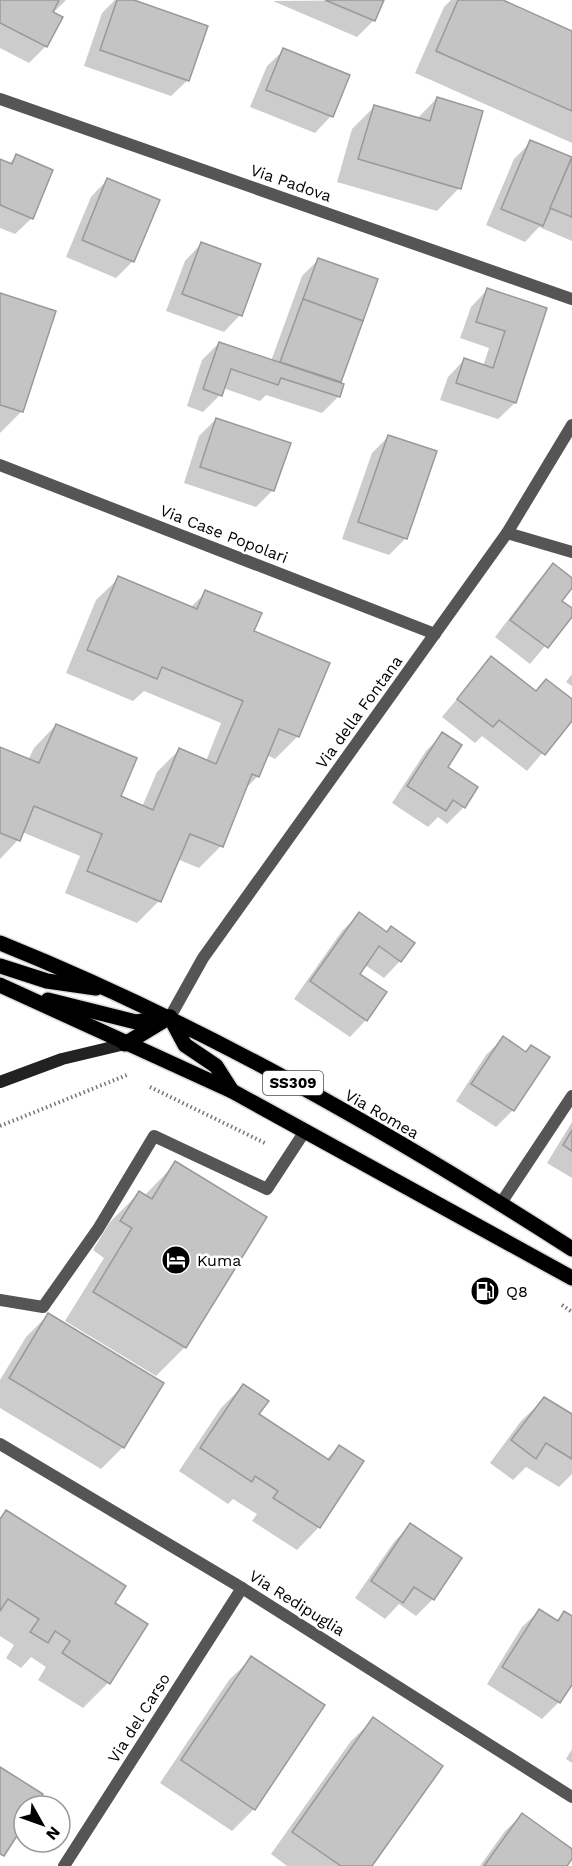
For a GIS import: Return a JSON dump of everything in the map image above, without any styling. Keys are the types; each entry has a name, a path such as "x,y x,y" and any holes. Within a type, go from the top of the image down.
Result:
{"main road":[{"name":"Via Romea","path":"0,943 170,1017 282,1076 501,1203 572,1249"},
{"name":"Via Romea","path":"0,966 46,981 113,991"},
{"name":"SS309","path":"0,985 232,1091 572,1278"},
{"name":"SS309","path":"21,994 136,1022 170,1017 185,1045 216,1066 232,1091"},
{"path":"125,1044 170,1017"}],"street":[{"name":"Via Padova","path":"0,99 572,299"},
{"name":"Via della Fontana","path":"170,1017 203,958 507,533 572,425"},
{"name":"Via Case Popolari","path":"0,465 435,634"},
{"path":"507,533 572,552"},
{"path":"0,1082 62,1059 125,1044"},
{"path":"501,1203 572,1096"},
{"path":"0,1300 43,1306 98,1229 154,1136 267,1189 304,1131"},
{"name":"Via Redipuglia","path":"0,1444 242,1588 572,1797"},
{"name":"Via del Carso","path":"64,1866 242,1588"}],"building":[{"path":"0,0 59,0 53,12 63,17 47,47 0,23"},
{"path":"117,0 134,0 208,26 189,81 100,50"},
{"path":"325,0 384,0 375,21"},
{"path":"458,0 503,0 572,31 572,111 436,51"},
{"path":"283,48 350,75 333,117 266,90"},
{"path":"437,97 483,111 461,189 358,159 374,105 430,121"},
{"path":"530,140 572,157 543,226 501,209"},
{"path":"16,154 53,170 33,219 0,205 0,159 12,164"},
{"path":"572,157 572,217 550,208"},
{"path":"107,178 160,200 134,262 82,240"},
{"path":"201,242 261,264 242,316 182,294"},
{"path":"318,258 378,279 363,321 303,299"},
{"path":"487,288 547,308 516,403 456,383 464,358 493,368 505,331 476,322"},
{"path":"0,293 56,311 23,412 0,405"},
{"path":"303,299 363,321 341,382 280,362"},
{"path":"219,342 344,384 340,397 281,378 278,385 231,369 222,396 203,389"},
{"path":"216,418 291,443 274,491 200,467"},
{"path":"388,435 437,451 407,539 358,522"},
{"path":"553,563 572,578 572,588 562,601 572,608 572,617 548,648 510,620"},
{"path":"118,576 197,609 205,590 262,613 254,631 330,663 299,737 279,729 259,777 252,774 223,847 190,834 161,902 87,871 102,834 34,806 20,841 0,833 0,747 39,763 56,724 137,758 121,796 153,810 179,748 216,764 243,701 162,667 157,679 87,650"},
{"path":"491,656 536,691 546,679 572,699 572,721 545,755 499,720 493,727 457,699"},
{"path":"442,732 462,745 448,767 478,787 465,808 453,800 446,811 407,786"},
{"path":"359,912 387,932 391,926 415,943 401,962 379,946 360,974 387,992 367,1021 310,981"},
{"path":"503,1036 526,1052 531,1045 550,1057 514,1111 471,1084"},
{"path":"572,1130 572,1151 563,1145"},
{"name":"Kuma","path":"175,1161 267,1217 186,1348 93,1292 132,1228 120,1221 139,1191 152,1199"},
{"path":"48,1313 164,1383 124,1448 9,1378"},
{"path":"243,1384 269,1401 259,1414 329,1460 339,1445 364,1461 320,1528 273,1498 278,1491 255,1476 252,1482 200,1448"},
{"path":"544,1397 572,1414 572,1459 546,1443 536,1459 511,1440"},
{"path":"6,1510 126,1586 115,1603 148,1624 110,1684 62,1653 70,1641 55,1631 48,1643 30,1632 39,1619 8,1599 0,1611 0,1519"},
{"path":"410,1523 462,1558 434,1600 414,1587 403,1603 371,1581"},
{"path":"539,1609 558,1621 564,1611 572,1616 572,1685 560,1703 502,1667"},
{"path":"251,1656 325,1705 255,1810 181,1760"},
{"path":"373,1717 443,1766 372,1866 341,1866 292,1832"},
{"path":"0,1767 43,1794 12,1794 12,1844 4,1856 0,1854"},
{"path":"522,1813 572,1849 572,1859 567,1866 484,1866"}],"place":[{"name":"Kuma","path":"176,1260"},
{"name":"Q8","path":"485,1291"}]}
